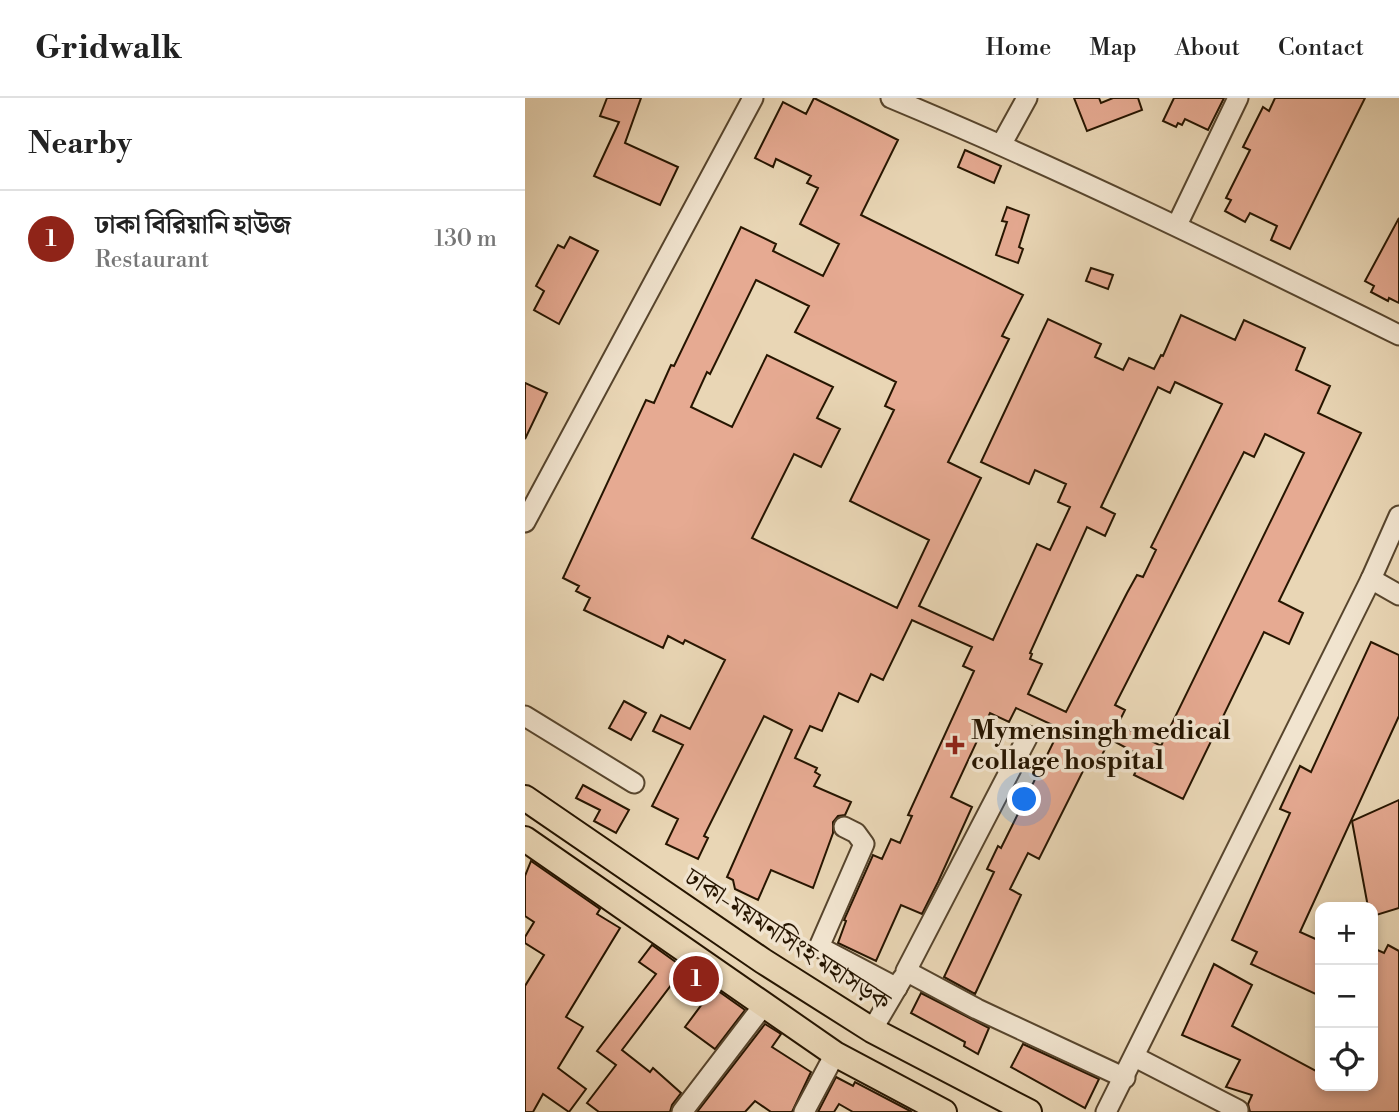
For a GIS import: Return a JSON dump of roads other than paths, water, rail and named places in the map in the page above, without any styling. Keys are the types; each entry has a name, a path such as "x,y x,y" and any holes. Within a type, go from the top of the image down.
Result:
{"main road":[{"name":"ঢাকা-ময়মনসিংহ মহাসড়ক","path":"525,798 763,961 872,1030 1029,1112"},
{"path":"528,848 835,1054 944,1112"}],"street":[{"path":"525,522 753,98"},
{"path":"891,98 1177,225 1399,335"},
{"path":"1001,145 1027,98"},
{"path":"1177,225 1238,98"},
{"path":"1107,1112 1371,579 1399,516"},
{"path":"1371,579 1399,595"},
{"path":"525,716 634,783"},
{"path":"872,1030 901,980 1028,736"},
{"path":"844,827 856,832 864,844 819,947 977,1009 1125,1079"},
{"path":"681,1112 763,1006"},
{"path":"804,1112 835,1054"},
{"path":"1135,1057 1238,1110"}],"place":[{"name":"Mymensingh medical collage hospital","path":"955,745"},
{"name":"ঢাকা বিরিয়ানি হাউজ","path":"696,979"}]}
